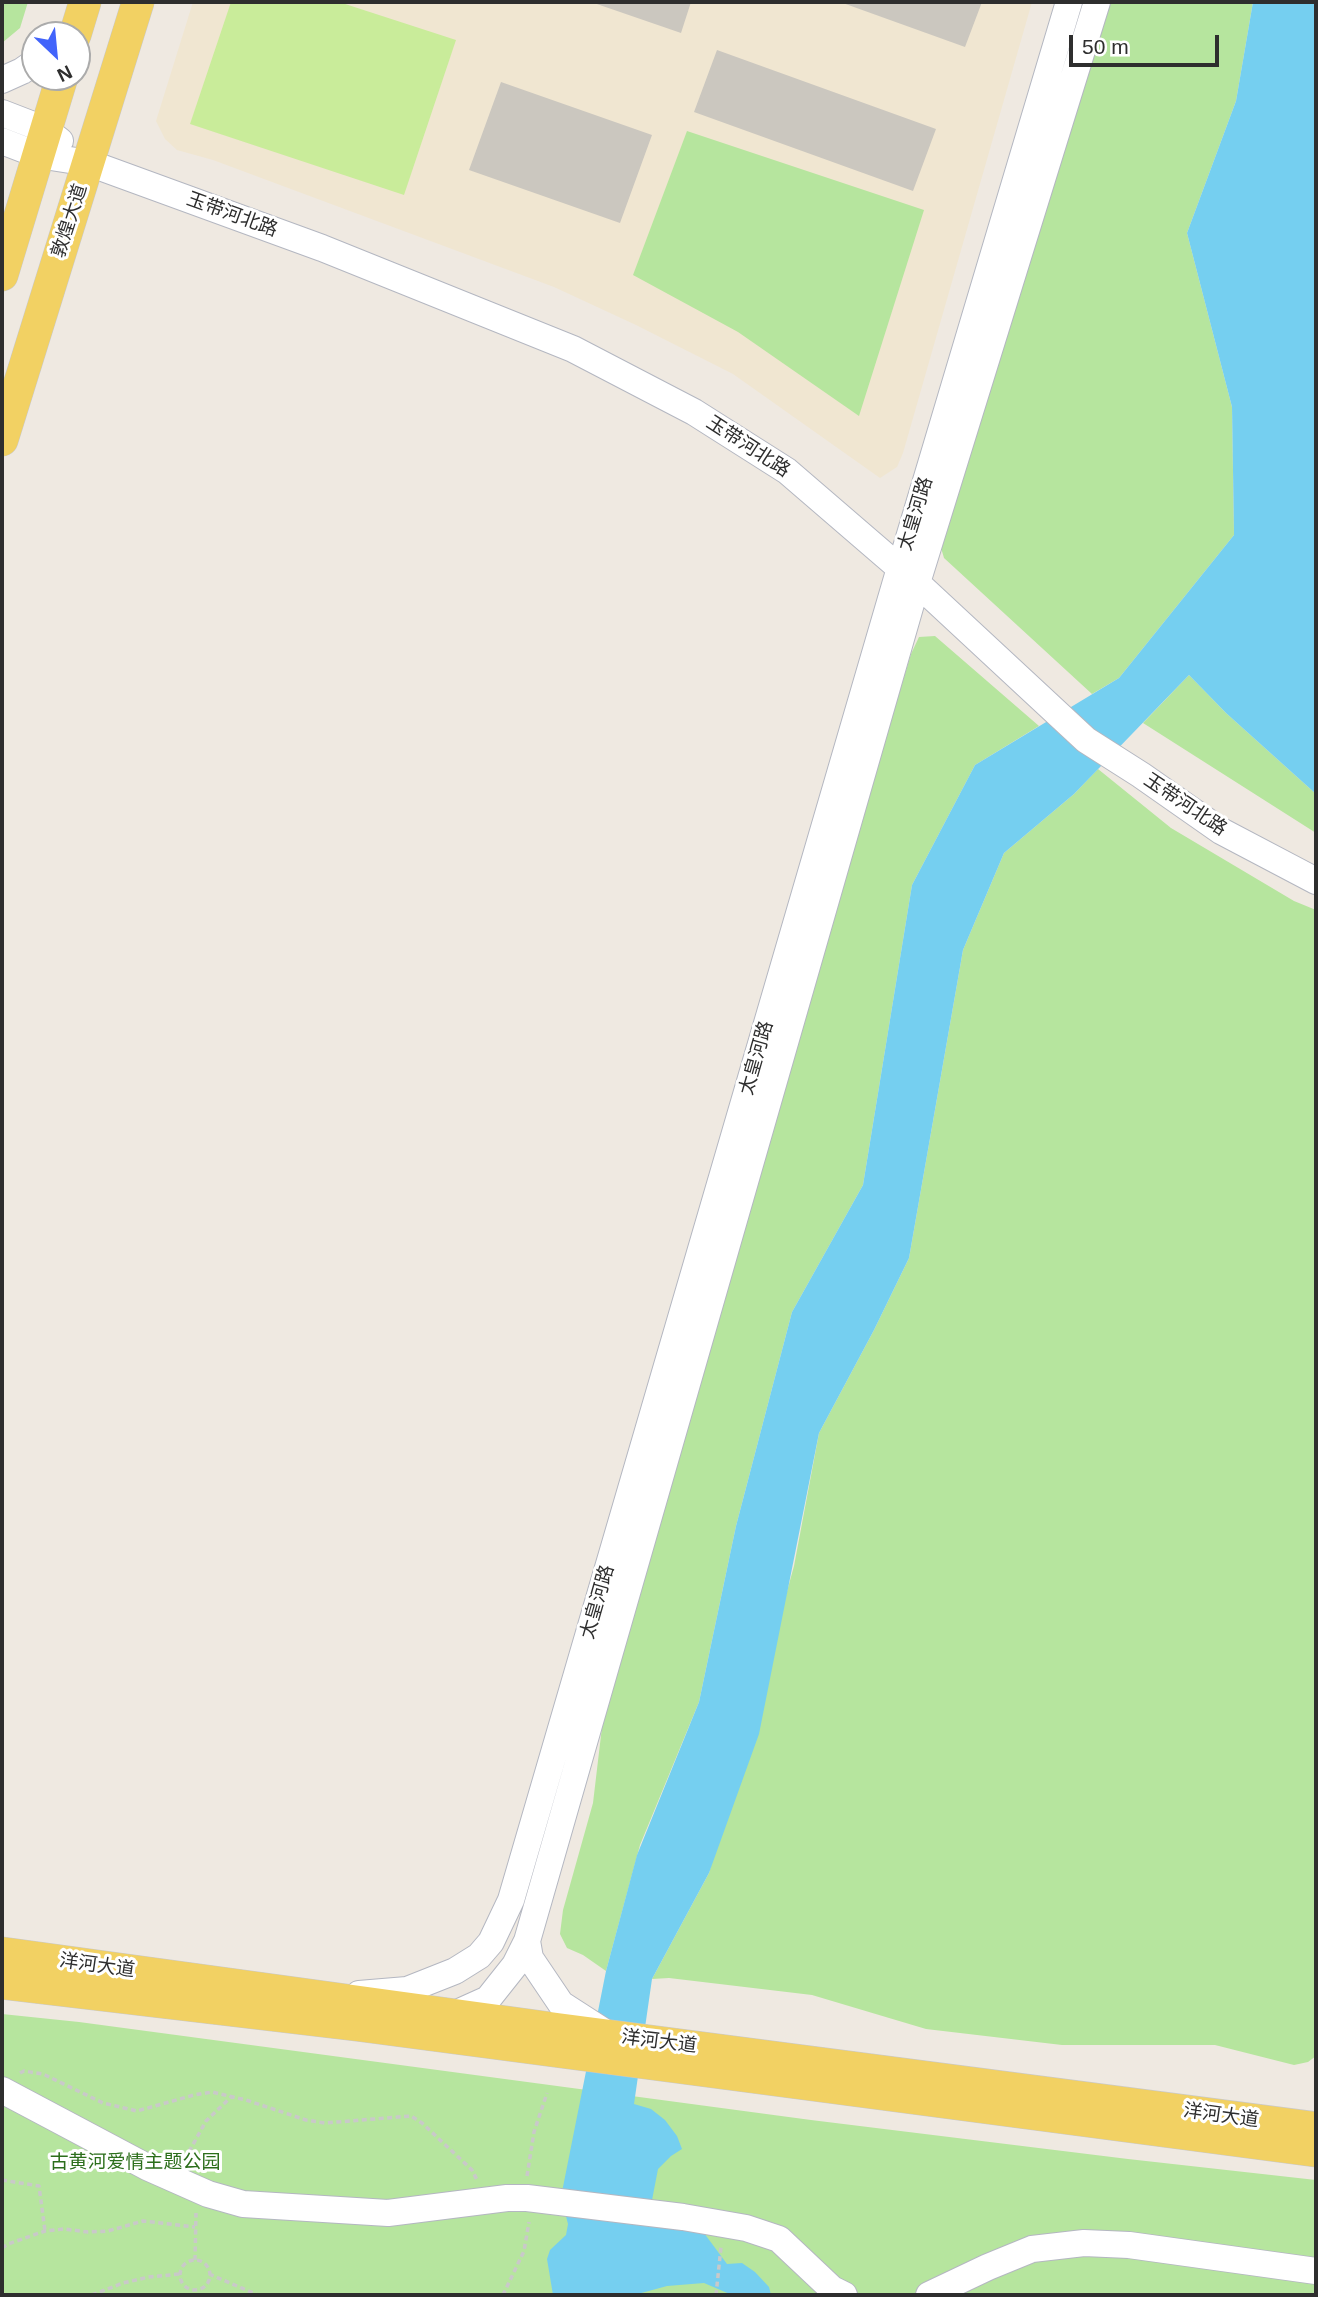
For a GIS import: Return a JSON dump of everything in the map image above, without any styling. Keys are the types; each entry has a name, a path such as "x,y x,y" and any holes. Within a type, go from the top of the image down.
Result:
{"main road":[{"name":"敦煌大道","path":"2,440 138,2"},
{"path":"3,260 58,91"},
{"name":"洋河大道","path":"2,1953 1316,2128"},
{"name":"洋河大道","path":"2,1983 411,2032 477,2018 1316,2151"}],"street":[{"name":"太皇河路","path":"477,2018 515,1965 527,1941 1069,2"},
{"name":"太皇河路","path":"328,1997 407,1990 455,1971 479,1956 491,1941 511,1900 909,576 1097,2"},
{"path":"2,80 21,71"},
{"path":"2,113 42,142"},
{"path":"2,141 42,142"},
{"name":"玉带河北路","path":"42,142 89,163 322,248 573,349 694,412 787,471 909,576 1086,740 1221,831 1316,881"},
{"path":"477,2018 511,1900"},
{"path":"527,1941 530,1958 561,2004 611,2036"},
{"path":"9,2082 187,2185 243,2204 388,2213 507,2198 547,2199 683,2217 746,2228 779,2239 832,2289 844,2295"},
{"path":"929,2295 1032,2249 1084,2243 1129,2245 1316,2271"}],"path":[{"path":"9,2082 24,2071 43,2074 103,2104 137,2111 212,2092 306,2120 326,2123 411,2116 472,2170 486,2201"},
{"path":"195,2260 195,2227 187,2185 186,2157 206,2121 231,2096"},
{"path":"2,2180 39,2186 45,2231"},
{"path":"2,2248 45,2231 108,2231 143,2221 195,2227"},
{"path":"716,2295 721,2252"},
{"path":"195,2260 206,2265 209,2274 207,2283 195,2290 186,2287 180,2274 184,2265 195,2260"},
{"path":"92,2295 123,2283 180,2274"},
{"path":"209,2274 258,2295"}],"shaded area":[{"path":"193,2 1032,2 897,467 880,478 733,374 554,287 213,160 177,150 165,139 156,121"}],"green space":[{"path":"2,2 28,2 20,28 2,43"},
{"path":"231,2 339,2 456,40 404,195 190,124"},
{"path":"1103,2 1253,2 1236,101 1187,233 1232,407 1234,535 1119,678 1092,694 944,558 939,541"},
{"path":"687,131 924,210 859,416 738,332 633,275"},
{"path":"935,636 1039,726 975,765 912,885 863,1185 792,1312 736,1526 699,1702 640,1845 606,1971 567,1948 560,1934 563,1910 593,1803 602,1727 801,1018 911,654 919,637"},
{"path":"1189,675 1226,713 1316,794 1316,833 1143,723"},
{"path":"1098,769 1171,828 1294,901 1316,910 1316,2056 1308,2062 1294,2065 1215,2045 1062,2045 926,2029 812,1995 669,1978 652,1979 709,1873 794,1566 819,1433 909,1258 963,950 1004,853 1074,794"},
{"name":"古黄河爱情主题公园","path":"2,2014 811,2120 1316,2180 1316,2295 2,2295"}],"water":[{"path":"1253,2 1316,2 1316,794 1226,713 1189,675 1074,794 1004,853 963,950 909,1258 819,1433 759,1734 709,1873 652,1979 634,2104 651,2109 665,2120 677,2136 682,2149 658,2169 648,2221 704,2233 727,2264 742,2263 755,2272 769,2287 771,2295 732,2295 704,2283 667,2286 634,2295 553,2295 547,2259 550,2250 566,2235 568,2224 561,2197 606,1971 637,1855 699,1702 736,1526 792,1312 863,1185 912,885 975,765 1119,678 1234,535 1232,407 1187,233 1236,101"}],"building":[{"path":"591,2 691,2 681,33"},
{"path":"840,2 982,2 965,47"},
{"path":"717,50 936,129 913,191 694,112"},
{"path":"501,82 652,135 620,223 469,170"}]}
